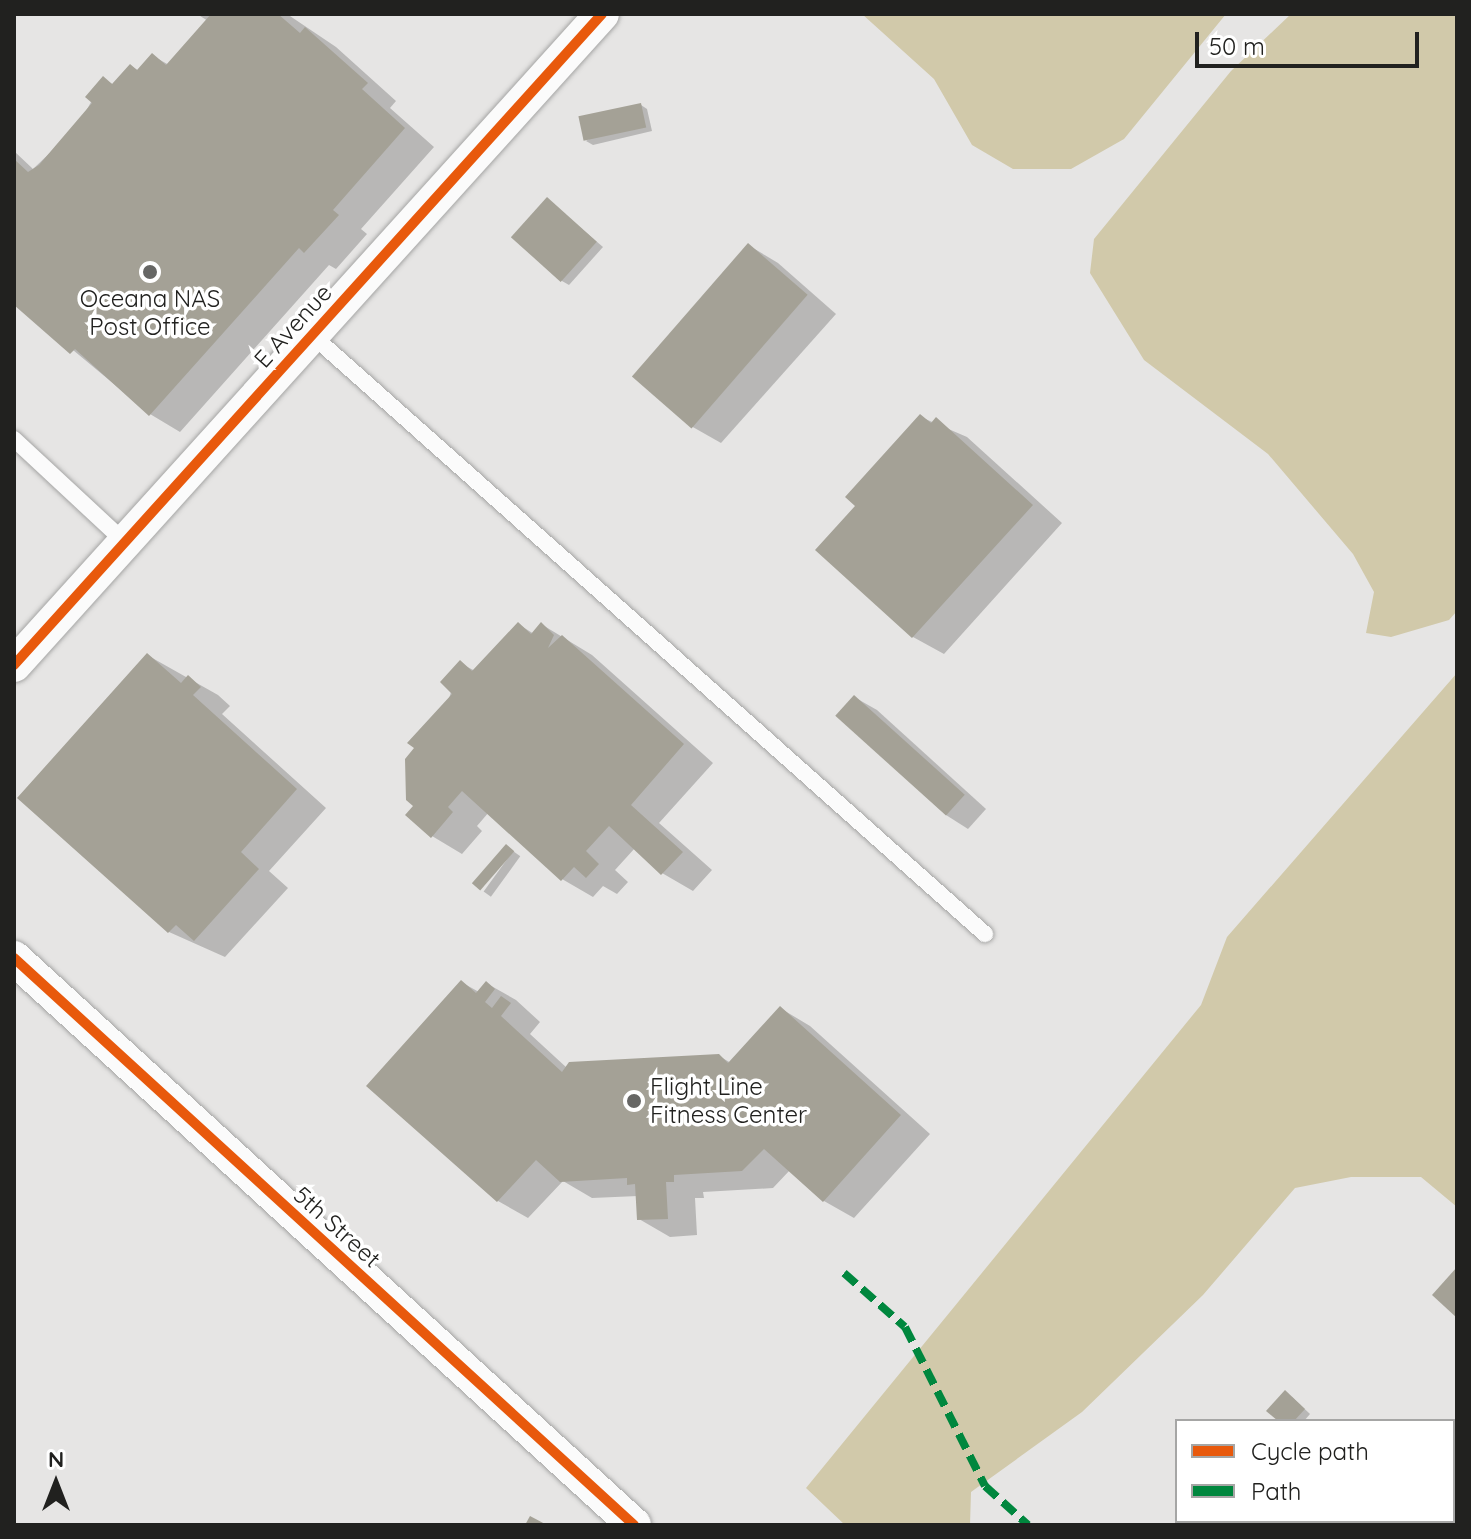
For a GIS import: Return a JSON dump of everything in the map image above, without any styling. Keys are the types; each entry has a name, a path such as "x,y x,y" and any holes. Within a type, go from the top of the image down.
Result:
{"street":[{"name":"E Avenue","path":"14,665 602,14"},
{"name":"5th Street","path":"14,958 634,1525"}],"lane":[{"path":"312,335 985,934"},
{"path":"14,439 125,542"}],"shaded area":[{"path":"862,14 1226,14 1124,139 1071,169 1013,169 972,145 934,79"},
{"path":"1291,14 1457,14 1457,611 1449,620 1391,637 1366,633 1374,592 1353,554 1268,454 1144,360 1090,273 1094,239 1231,71"},
{"path":"1457,673 1457,1207 1421,1177 1351,1177 1295,1188 1203,1295 1082,1412 971,1492 970,1525 845,1525 806,1488 1201,1005 1227,937"},
{"path":"1252,1523 1344,1523 1344,1525"}],"building":[{"path":"211,14 278,14 300,33 305,27 368,83 362,89 405,128 333,210 339,215 304,253 299,248 149,416 75,349 70,354 14,305 14,159 28,172 39,165 92,103 85,97 103,76 112,84 130,64 137,70 152,53 166,65"},
{"path":"641,103 646,127 584,141 578,116"},
{"path":"547,197 597,242 561,282 511,237"},
{"path":"748,243 808,295 691,428 632,377"},
{"path":"920,414 931,423 936,417 1033,505 912,638 815,550 855,506 845,497"},
{"path":"518,622 531,634 541,622 554,635 548,648 562,635 684,744 631,805 683,852 661,875 609,826 586,851 599,864 586,878 574,867 561,881 462,791 448,807 453,812 431,838 405,815 413,806 406,800 405,759 414,748 407,743 452,694 440,682 460,660 472,671"},
{"path":"147,653 181,683 188,675 201,687 193,695 297,789 241,852 259,869 194,941 176,925 168,933 17,798"},
{"path":"854,695 965,795 946,816 835,716"},
{"path":"506,844 514,851 480,890 472,883"},
{"name":"Flight Line Fitness Center","path":"461,980 476,993 486,981 495,989 485,1002 492,1008 501,996 511,1003 501,1016 562,1072 569,1062 719,1054 728,1063 780,1006 901,1115 823,1202 764,1149 742,1171 674,1175 674,1182 666,1182 668,1219 637,1220 635,1184 627,1185 627,1178 560,1182 536,1160 497,1202 366,1086"},
{"path":"1457,1267 1457,1318 1432,1295"},
{"path":"1285,1390 1305,1409 1296,1419 1276,1419 1266,1411"},
{"path":"530,1516 547,1525 525,1525"}],"marked path":[{"path":"844,1273 905,1327 985,1486 1028,1525"}],"cycle path":[{"path":"14,665 602,14"},
{"path":"14,958 634,1525"}],"place":[{"name":"Oceana NAS Post Office","path":"150,272"},
{"name":"Flight Line Fitness Center","path":"634,1101"}]}
